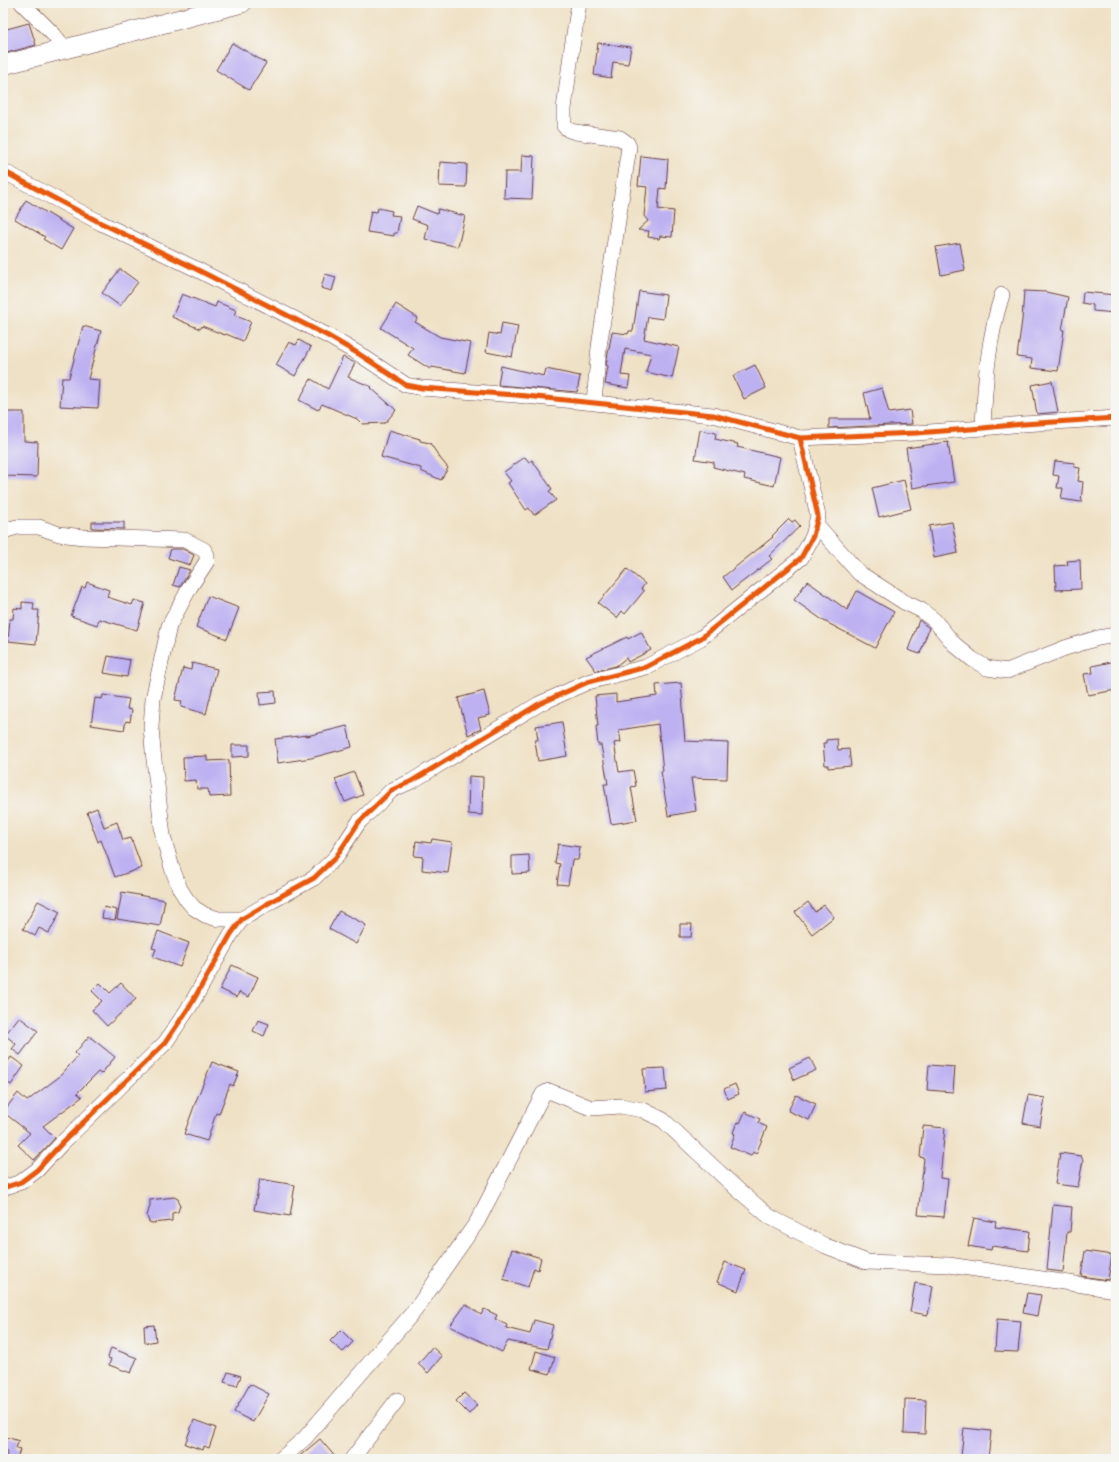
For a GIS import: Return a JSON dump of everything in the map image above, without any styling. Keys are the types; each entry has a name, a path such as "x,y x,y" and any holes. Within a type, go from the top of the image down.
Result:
{"street":[{"path":"22,3 54,35 66,50"},
{"path":"3,65 66,50 130,31 242,3"},
{"path":"579,3 564,109 564,126 569,130 576,132 620,138 624,140 629,147 599,347 594,402"},
{"path":"3,171 101,223 328,336 359,354 406,385 422,388 594,402 713,415 800,438 916,433 1116,418"},
{"path":"983,428 988,361 996,314 1002,295"},
{"path":"3,1188 21,1182 37,1170 62,1142 165,1043 190,1006 231,934 242,919 314,878 336,857 358,822 392,790 412,781 539,704 588,682 646,667 701,638 801,558 813,536 818,516 800,438"},
{"path":"816,524 859,573 897,598 921,610 934,620 954,644 972,659 988,668 1008,670 1065,648 1098,638 1116,635"},
{"path":"3,531 17,527 39,527 59,534 83,537 185,540 204,550 207,555 207,561 178,608 170,626 153,699 151,727 152,739 163,836 172,868 180,889 194,908 205,914 218,919 242,919"},
{"path":"281,1459 306,1438 416,1309 477,1222 543,1094 549,1091 591,1108 621,1106 643,1110 663,1120 737,1189 770,1217 826,1246 867,1262 950,1265 1116,1290"},
{"path":"352,1459 397,1400"}],"building":[{"path":"29,23 36,45 3,54 3,30"},
{"path":"232,43 266,63 249,90 216,70"},
{"path":"598,43 631,47 628,64 613,62 611,78 594,75"},
{"path":"522,155 534,156 532,199 504,198 505,172 521,172"},
{"path":"641,156 668,159 666,189 660,188 658,209 674,211 672,237 660,236 659,239 648,237 649,231 638,230 648,221 644,216 647,187 638,186"},
{"path":"440,162 467,164 466,187 439,186"},
{"path":"26,200 73,229 61,250 43,239 45,237 15,219"},
{"path":"417,206 437,214 438,209 465,216 458,247 425,239 428,225 412,219"},
{"path":"378,208 392,211 391,215 400,216 397,233 394,233 394,236 367,232 371,211 377,212"},
{"path":"960,243 965,270 941,275 936,247"},
{"path":"120,269 138,282 120,306 102,293"},
{"path":"325,274 336,277 332,291 321,288"},
{"path":"639,291 666,295 663,319 648,317 644,339 679,347 672,378 646,372 651,354 625,349 621,375 630,376 628,388 605,384 608,366 606,365 612,332 628,334 629,331 633,331"},
{"path":"1024,291 1046,292 1068,297 1062,330 1064,330 1058,371 1031,368 1032,359 1017,357"},
{"path":"1083,292 1116,295 1116,313 1093,311 1093,305 1082,303"},
{"path":"182,294 215,307 217,302 236,310 234,315 251,322 243,341 202,326 200,329 172,317"},
{"path":"396,304 418,318 415,322 440,337 471,343 465,373 432,367 430,369 408,355 413,348 381,328"},
{"path":"502,323 518,326 512,357 486,352 489,333 500,335"},
{"path":"83,326 101,331 88,379 100,380 98,408 60,406 62,378 69,378"},
{"path":"299,340 311,347 295,376 276,365 289,342 296,345"},
{"path":"343,357 355,363 348,377 372,387 371,388 396,410 385,423 362,424 357,419 322,404 318,410 299,400 311,379 328,389"},
{"path":"755,365 766,388 744,399 733,376"},
{"path":"501,366 544,376 546,369 580,376 577,392 498,385"},
{"path":"1052,381 1058,412 1037,414 1032,385"},
{"path":"882,388 889,413 910,410 912,424 829,428 829,419 870,419 864,393"},
{"path":"3,412 24,412 24,441 38,442 37,477 3,476"},
{"path":"389,430 430,443 448,468 441,480 421,471 421,468 381,457"},
{"path":"700,430 716,433 715,439 738,444 737,447 780,457 774,486 744,479 745,475 713,467 714,462 695,459"},
{"path":"948,442 954,482 912,488 906,448"},
{"path":"525,457 529,462 532,460 552,489 549,491 556,500 534,515 529,508 526,510 508,483 511,481 504,472"},
{"path":"1055,461 1075,463 1074,467 1080,468 1078,481 1083,482 1081,502 1061,499 1063,488 1057,488 1059,476 1053,475"},
{"path":"904,480 911,509 879,517 872,488"},
{"path":"789,519 792,522 795,520 800,526 769,556 772,559 732,590 723,577 773,537 772,536"},
{"path":"92,522 124,522 124,529 92,528"},
{"path":"952,522 958,553 934,558 929,526"},
{"path":"171,549 183,549 194,555 190,565 168,558"},
{"path":"1080,560 1081,589 1056,590 1055,566 1068,565 1067,561"},
{"path":"179,567 190,570 180,587 173,585"},
{"path":"627,569 645,584 641,589 644,591 625,614 622,611 617,618 598,603"},
{"path":"807,581 847,610 857,591 894,612 875,648 824,621 794,600"},
{"path":"87,582 109,590 107,597 132,605 134,600 145,603 137,630 99,619 97,625 71,616 82,587 85,588"},
{"path":"208,596 239,608 227,639 196,627"},
{"path":"22,602 34,603 33,610 39,610 36,644 8,641 10,619 13,619 14,608 22,609"},
{"path":"919,620 929,628 920,654 908,650"},
{"path":"641,632 651,650 628,662 626,658 616,666 596,671 586,657 627,637 628,639"},
{"path":"108,656 130,660 127,677 104,673"},
{"path":"1116,661 1116,690 1088,695 1084,674 1093,673 1092,666"},
{"path":"192,663 217,669 206,714 181,707 182,701 175,700 183,668 191,670"},
{"path":"681,683 685,741 728,743 727,779 691,778 696,811 668,816 661,771 663,771 658,724 619,730 621,742 614,743 619,772 633,770 636,786 631,787 637,820 611,824 604,784 608,784 601,745 598,745 595,696 616,694 616,702 657,696 656,685"},
{"path":"275,691 276,703 260,705 259,692"},
{"path":"484,691 490,715 478,718 481,729 468,735 458,698"},
{"path":"103,695 129,699 127,709 132,710 130,722 126,721 124,730 91,725 95,698 102,699"},
{"path":"562,722 567,756 538,761 535,740 538,740 536,726"},
{"path":"347,726 352,747 311,758 278,763 275,739 307,736"},
{"path":"837,739 838,750 849,749 851,766 828,768 828,765 825,765 823,743 826,743 826,740"},
{"path":"232,745 249,745 249,756 232,757"},
{"path":"207,756 207,761 229,760 230,796 209,797 208,789 197,789 196,780 184,781 183,757"},
{"path":"354,772 363,795 345,802 335,779"},
{"path":"469,776 483,777 482,815 468,814"},
{"path":"97,808 104,827 117,822 123,840 131,838 142,868 115,877 101,840 98,842 87,812"},
{"path":"432,839 452,842 448,873 422,870 423,857 414,856 416,841 431,843"},
{"path":"558,844 580,847 578,860 572,860 568,885 557,884 560,864 555,863"},
{"path":"529,855 530,873 512,874 512,856"},
{"path":"122,892 165,900 160,926 117,919"},
{"path":"38,901 60,912 49,933 39,928 35,936 23,929"},
{"path":"808,902 815,912 824,905 834,917 812,934 795,912"},
{"path":"104,907 117,910 115,920 102,918"},
{"path":"339,911 366,925 356,944 329,929"},
{"path":"680,924 692,924 691,937 680,937"},
{"path":"158,931 189,943 180,967 153,957 156,949 152,948"},
{"path":"232,965 258,977 249,997 239,992 237,997 220,989"},
{"path":"100,983 110,993 121,983 136,999 107,1026 92,1010 102,1001 92,991"},
{"path":"19,1017 38,1031 20,1055 12,1049 16,1044 5,1035"},
{"path":"258,1020 269,1024 264,1036 253,1031"},
{"path":"89,1036 115,1057 101,1074 98,1072 77,1093 82,1097 43,1126 55,1138 34,1160 18,1145 30,1133 3,1112 18,1093 27,1101 59,1077 78,1056 75,1053"},
{"path":"11,1057 24,1066 11,1085 3,1079 3,1069"},
{"path":"810,1058 816,1070 794,1080 789,1068"},
{"path":"212,1062 239,1072 233,1086 230,1084 219,1114 216,1113 207,1141 184,1134"},
{"path":"929,1065 955,1067 953,1092 927,1090"},
{"path":"665,1068 667,1090 645,1092 643,1069"},
{"path":"735,1084 739,1094 728,1099 724,1089"},
{"path":"796,1095 816,1104 809,1120 788,1111"},
{"path":"1028,1095 1045,1098 1040,1126 1023,1123"},
{"path":"745,1112 760,1119 758,1123 767,1127 756,1154 753,1152 751,1156 730,1147 735,1134 733,1133 737,1122 740,1123"},
{"path":"923,1126 945,1128 940,1178 948,1179 944,1217 918,1215 924,1158 920,1157"},
{"path":"1060,1153 1081,1156 1083,1160 1078,1187 1055,1184"},
{"path":"260,1179 295,1185 290,1216 254,1210"},
{"path":"174,1197 178,1199 180,1205 178,1212 172,1213 172,1221 149,1222 147,1216 150,1200"},
{"path":"1053,1205 1072,1207 1070,1232 1067,1232 1063,1272 1047,1270"},
{"path":"974,1218 996,1222 995,1227 1030,1231 1028,1251 992,1246 991,1250 968,1246"},
{"path":"512,1249 541,1258 538,1270 534,1268 528,1287 503,1279"},
{"path":"1085,1251 1112,1255 1108,1280 1081,1276"},
{"path":"725,1262 746,1270 738,1291 717,1282"},
{"path":"915,1283 933,1286 928,1315 910,1312"},
{"path":"1027,1293 1041,1295 1037,1316 1023,1313"},
{"path":"466,1304 481,1315 484,1309 497,1315 495,1319 507,1325 506,1328 530,1334 534,1320 553,1325 547,1349 508,1341 502,1352 450,1326"},
{"path":"997,1319 1021,1321 1018,1352 995,1351"},
{"path":"154,1325 156,1341 145,1343 144,1326"},
{"path":"341,1330 353,1342 343,1352 330,1341"},
{"path":"432,1347 442,1356 428,1373 418,1364"},
{"path":"111,1348 137,1358 131,1373 109,1365 111,1359 108,1358"},
{"path":"536,1351 555,1357 550,1374 531,1369"},
{"path":"228,1372 241,1376 237,1386 224,1382"},
{"path":"250,1384 269,1394 253,1422 234,1412"},
{"path":"464,1393 477,1405 469,1414 456,1401"},
{"path":"905,1399 926,1400 925,1434 904,1433"},
{"path":"194,1420 216,1428 209,1448 204,1446 203,1450 185,1444"},
{"path":"964,1428 991,1431 988,1459 961,1456"},
{"path":"6,1437 19,1441 16,1448 20,1449 17,1459 5,1459 8,1451 3,1450"},
{"path":"320,1439 337,1459 296,1459"}],"cycle path":[{"path":"3,171 101,223 328,336 359,354 406,385 422,388 516,395 713,415 800,438 916,433 1116,418"},
{"path":"3,1188 21,1182 37,1170 63,1142 165,1043 190,1006 231,934 242,919 314,878 336,857 359,822 392,790 412,781 539,704 588,682 646,667 701,638 801,558 813,536 818,516 800,438"}]}
